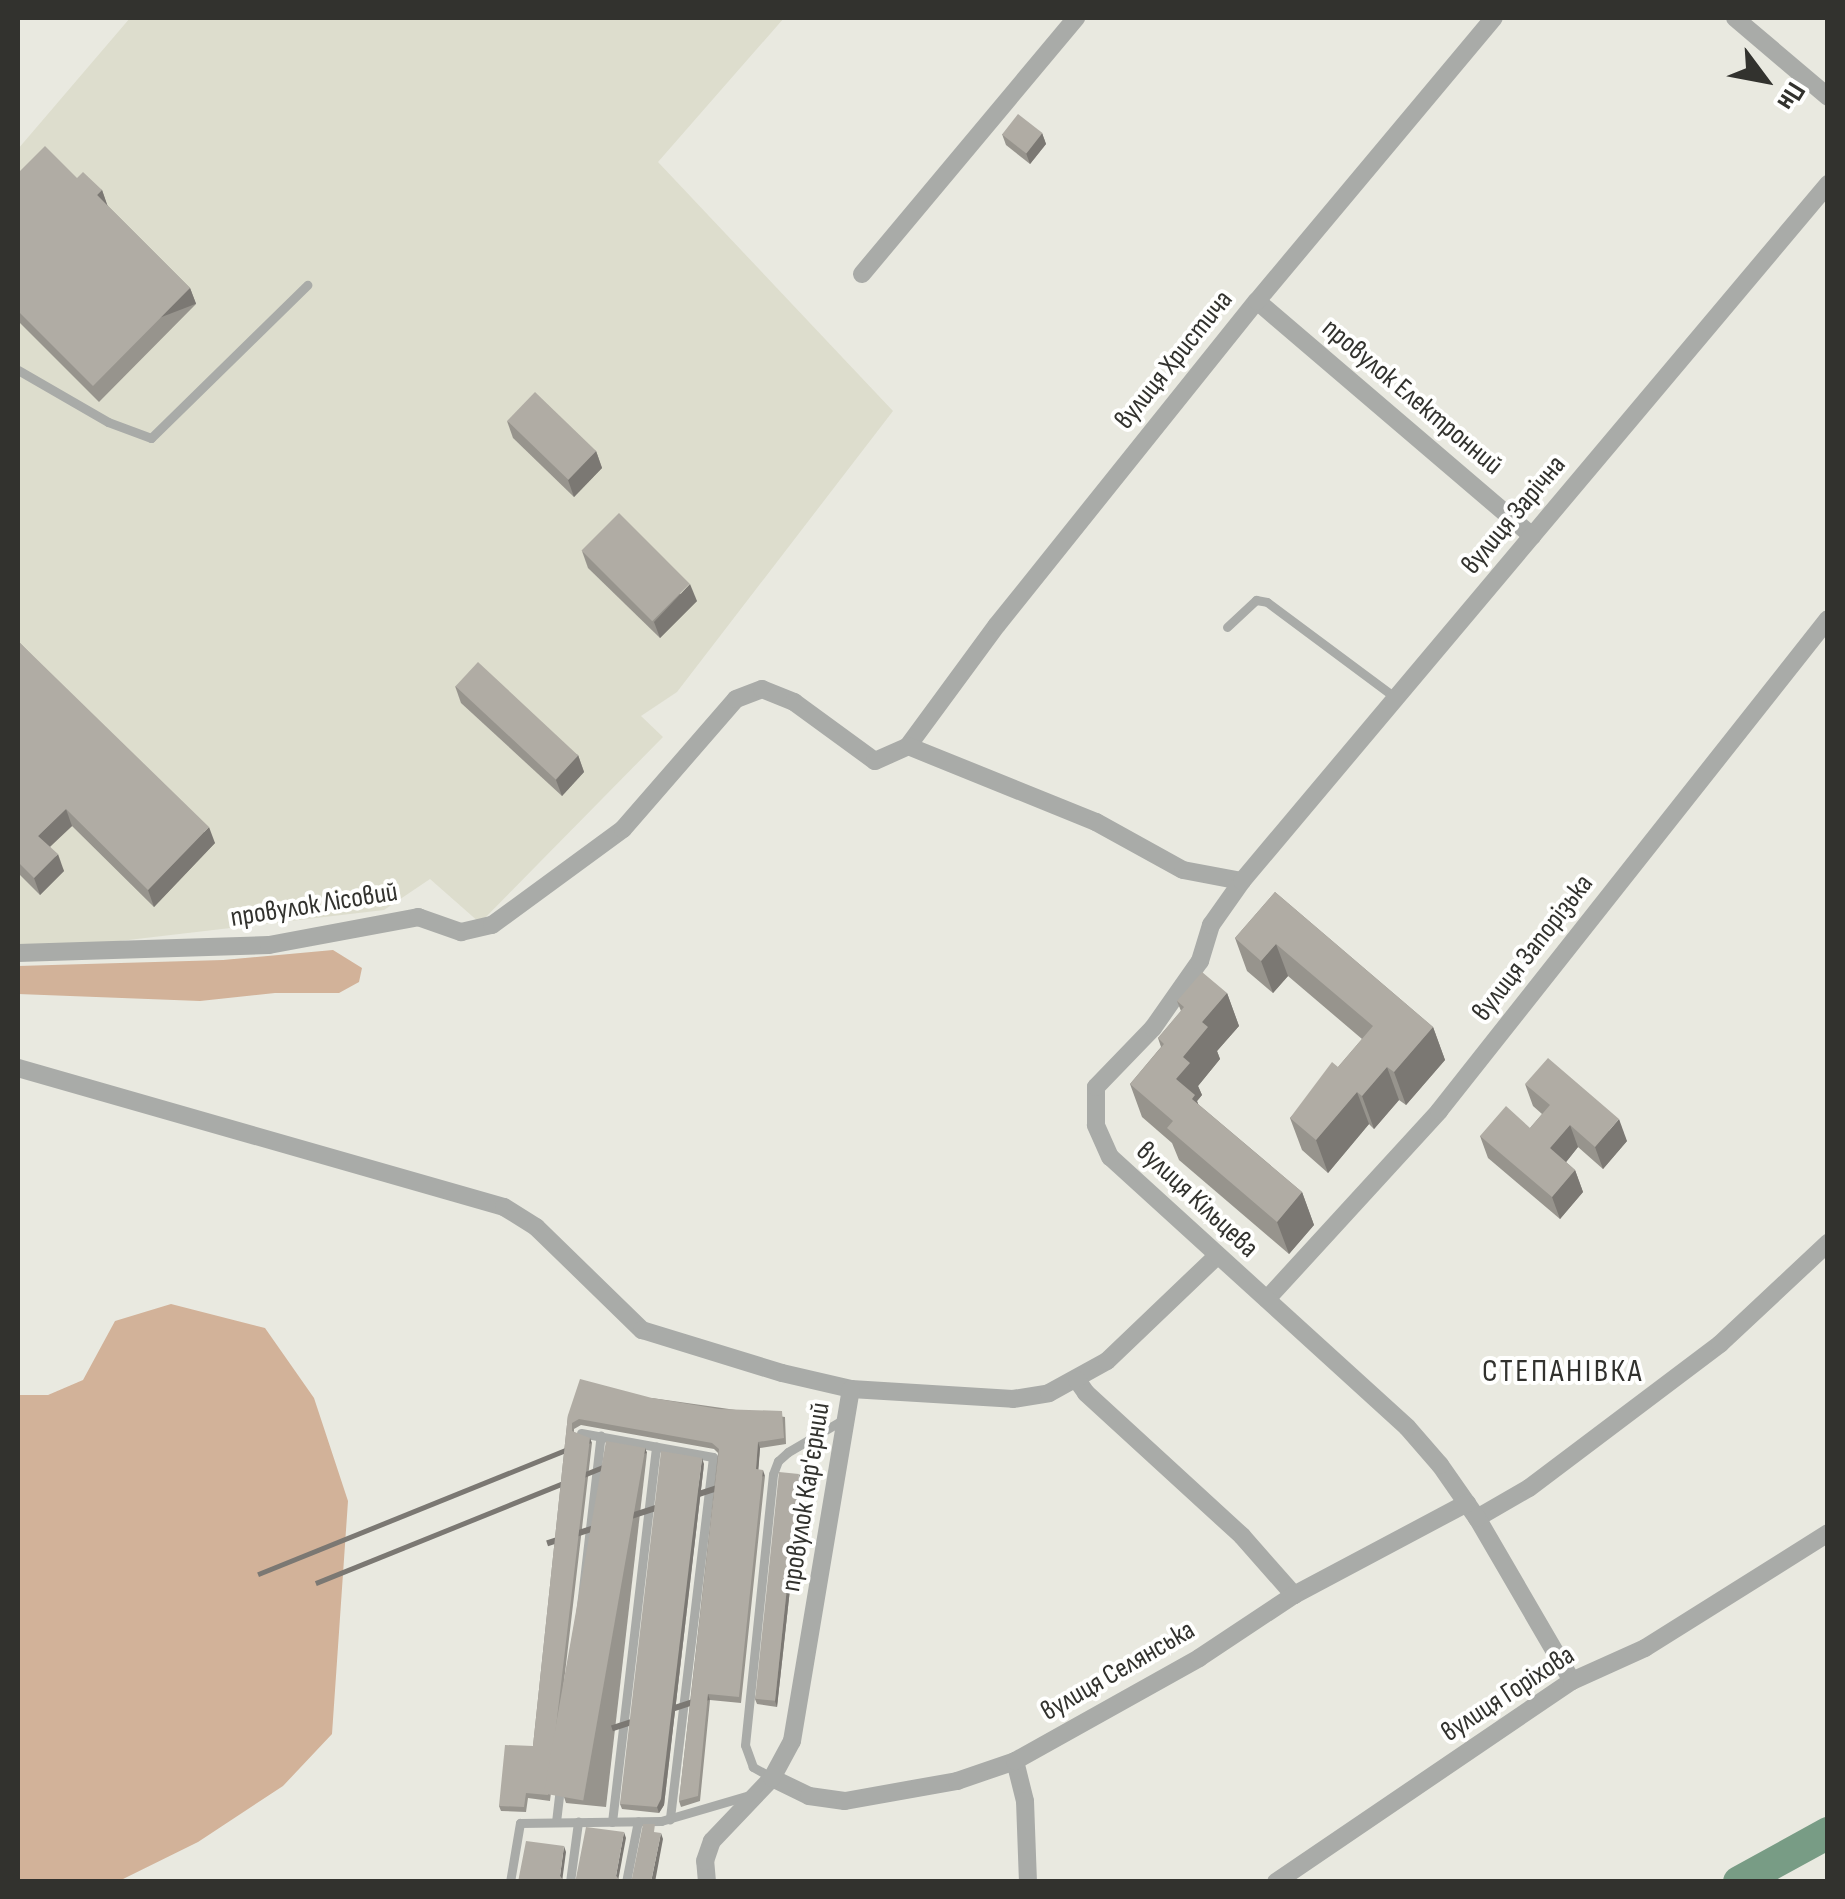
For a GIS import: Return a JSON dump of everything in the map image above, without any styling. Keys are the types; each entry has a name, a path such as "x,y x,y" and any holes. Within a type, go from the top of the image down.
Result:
{"street":[{"path":"862,274 1076,18"},
{"name":"вулиця Христича","path":"908,746 997,625 1256,301 1494,18"},
{"path":"1736,18 1828,97"},
{"name":"вулиця Зарічна","path":"1242,881 1828,184"},
{"name":"провулок Електронний","path":"1256,301 1532,536"},
{"name":"вулиця Запорізька","path":"1267,1300 1439,1111 1828,619"},
{"name":"провулок Лісовий","path":"18,953 268,945 418,917 462,932 492,925 623,829 736,699 762,689 794,702 874,761 908,746"},
{"path":"908,746 1096,822 1184,870 1242,881"},
{"name":"вулиця Кільцева","path":"1242,881 1211,925 1200,961 1173,993 1154,1028 1096,1087 1094,1108 1110,1157 1407,1427 1472,1510 1572,1681"},
{"path":"18,1068 504,1207 536,1227 642,1330 782,1374 851,1388"},
{"name":"вулиця Селянська","path":"772,1778 810,1796 845,1801 957,1781 1015,1762 1199,1658 1294,1595 1472,1510 1529,1488 1720,1344 1828,1243"},
{"name":"провулок Кар'єрний","path":"707,1882 705,1862 712,1841 772,1778 792,1741 851,1388 1013,1400 1049,1393 1108,1361 1216,1257"},
{"path":"1077,1380 1086,1394 1242,1536 1294,1595"},
{"name":"вулиця Горіхова","path":"1276,1882 1572,1681 1644,1648 1828,1533"},
{"path":"1015,1762 1025,1801 1028,1882"}],"lane":[{"path":"18,370 108,422 151,438 306,285"},
{"path":"1226,628 1256,600 1267,602 1398,700"},
{"path":"772,1778 753,1767 744,1745 773,1474 778,1460 788,1452 846,1418"},
{"path":"581,1433 712,1458 670,1819"},
{"path":"556,1822 601,1436"},
{"path":"612,1822 656,1447"},
{"path":"510,1882 520,1823 670,1819 758,1793"},
{"path":"626,1882 638,1821"},
{"path":"570,1882 578,1822"}],"shaded area":[{"path":"130,18 784,18 658,162 893,411 677,692 641,716 663,737 480,923 430,879 384,910 77,946 18,944 18,149"},
{"path":"333,950 362,968 359,982 339,993 275,993 200,1001 18,994 18,966 223,960"},
{"path":"171,1304 265,1328 314,1398 348,1501 332,1734 283,1786 198,1842 119,1881 18,1881 18,1395 48,1395 83,1380 115,1321"}],"building":[{"path":"1018,114 1042,133 1026,154 1002,134"},
{"path":"45,146 77,178 83,172 102,190 97,195 190,288 93,386 18,311 18,173"},
{"path":"535,392 596,451 568,480 507,421"},
{"path":"619,513 690,584 652,621 582,550"},
{"path":"18,641 209,827 148,890 66,809 38,836 58,854 34,878 18,862"},
{"path":"478,662 578,755 556,780 455,686"},
{"path":"1275,892 1433,1027 1394,1072 1387,1067 1362,1096 1357,1092 1316,1140 1290,1118 1332,1062 1338,1067 1373,1026 1276,944 1261,961 1235,938"},
{"path":"1202,972 1227,993 1202,1022 1208,1027 1183,1057 1190,1063 1176,1079 1195,1095 1192,1099 1302,1192 1277,1222 1167,1128 1173,1121 1130,1084 1164,1044 1158,1038 1184,1007 1177,1001"},
{"path":"1548,1058 1619,1119 1595,1147 1570,1125 1550,1148 1575,1170 1552,1197 1480,1136 1506,1106 1530,1128 1550,1105 1525,1084"},
{"path":"580,1379 652,1398 719,1409 782,1411 784,1438 758,1442 756,1469 763,1470 739,1697 708,1694 698,1796 679,1801 719,1449 712,1443 579,1419 572,1423 572,1431 590,1438 548,1795 526,1793 524,1807 499,1806 505,1745 533,1746 568,1415"},
{"path":"606,1441 645,1448 583,1801 544,1794"},
{"path":"661,1451 702,1458 657,1807 620,1804"},
{"path":"779,1472 799,1474 775,1701 755,1699"},
{"path":"643,1824 655,1824 654,1832 661,1833 651,1882 628,1882 632,1878"},
{"path":"586,1827 624,1832 616,1876 622,1882 572,1882"},
{"path":"526,1841 564,1846 560,1876 565,1882 518,1882"}],"waterway":[{"path":"1739,1882 1828,1833"}],"district":[{"name":"СТЕПАНІВКА","path":"1563,1372"}]}
